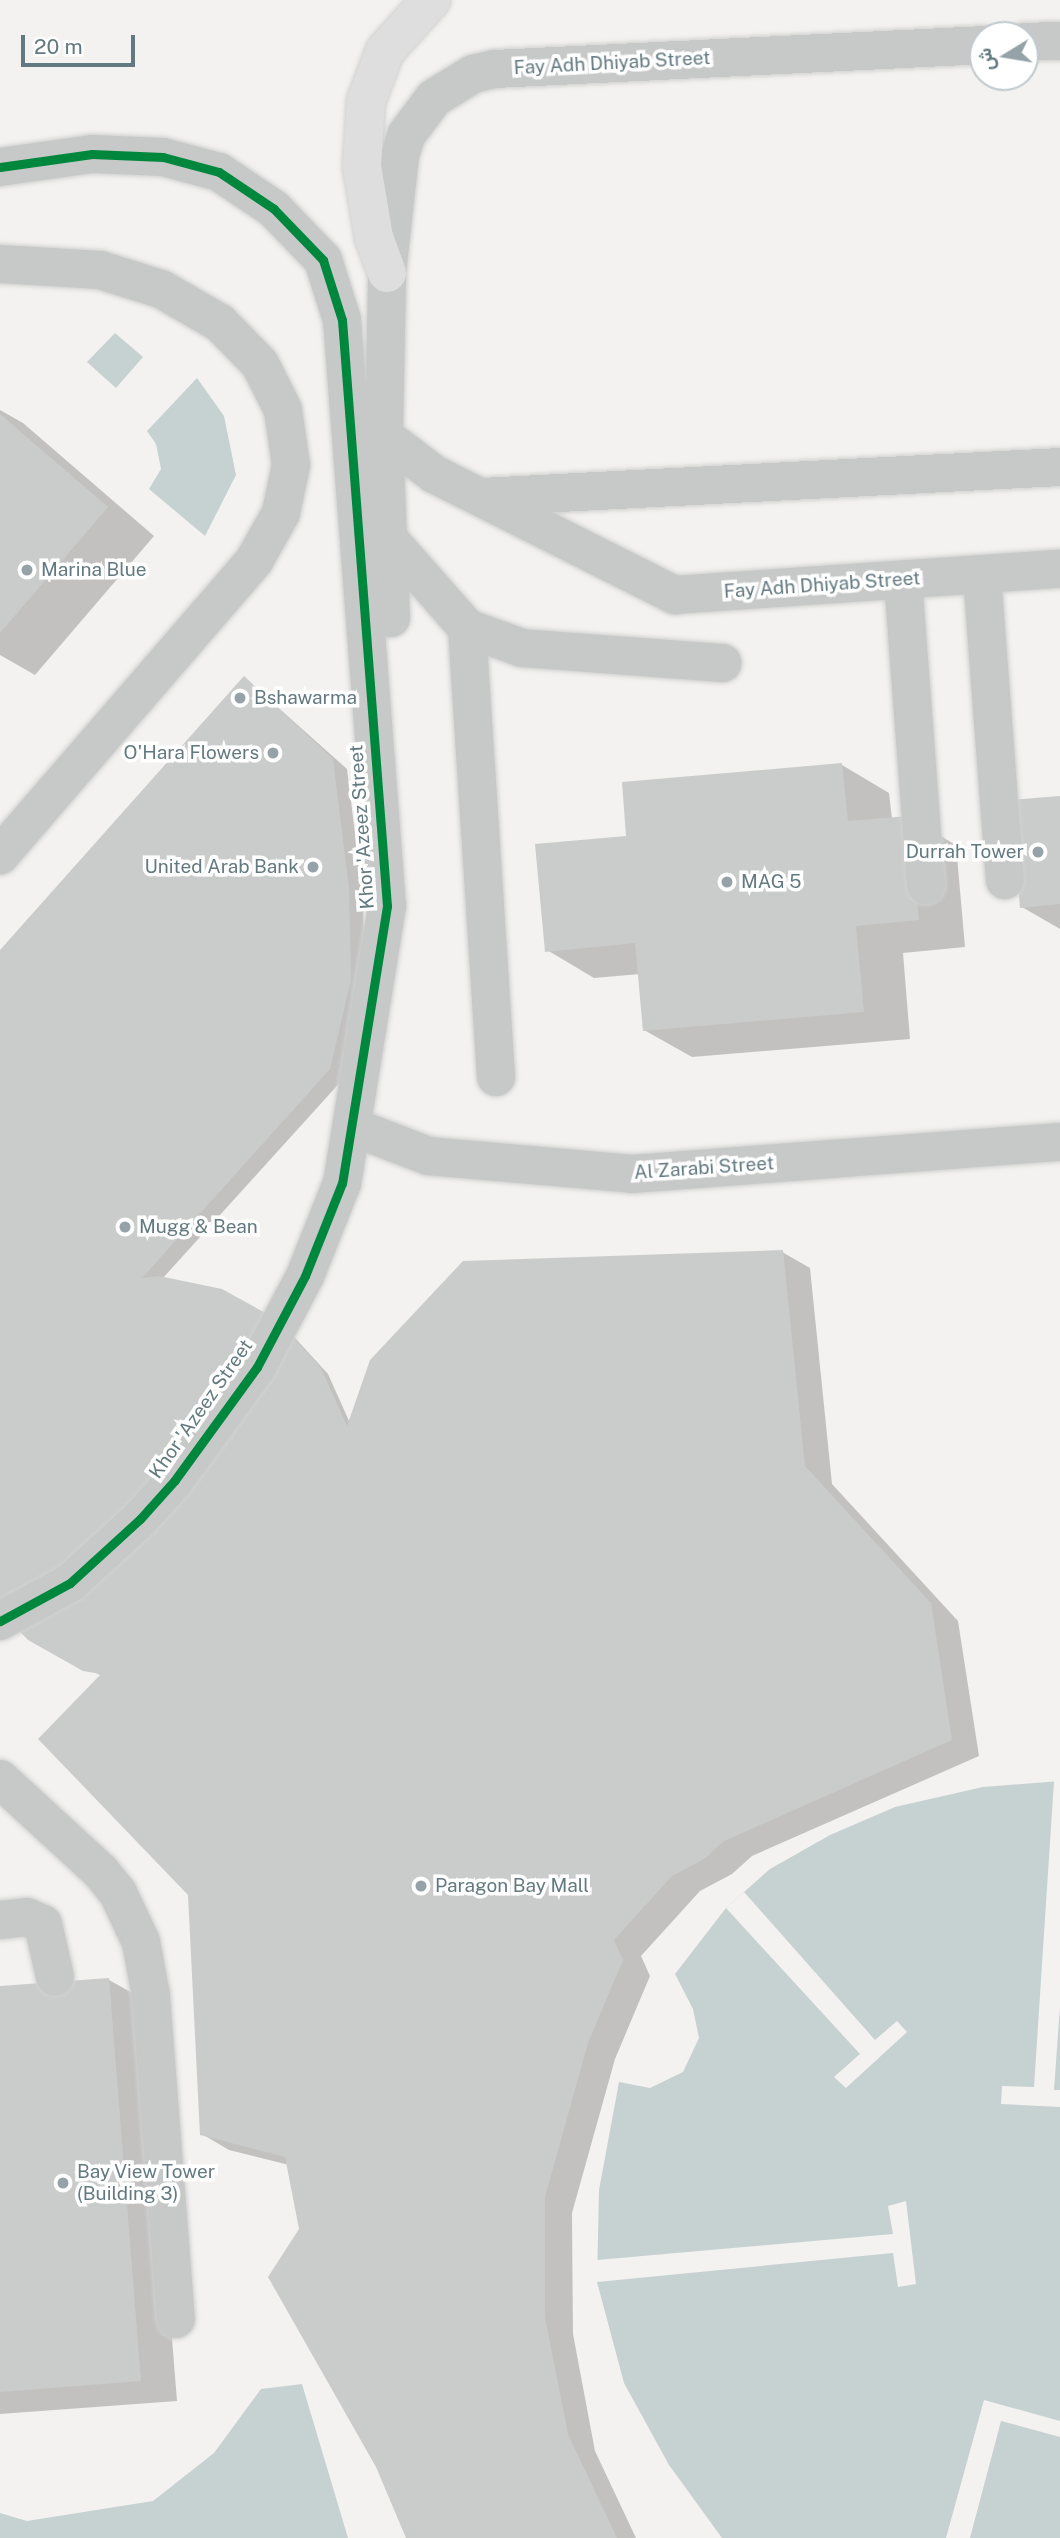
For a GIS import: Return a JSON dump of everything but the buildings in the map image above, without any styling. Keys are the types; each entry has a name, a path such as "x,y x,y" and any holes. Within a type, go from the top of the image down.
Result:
{"main road":[{"path":"387,273 365,190 366,101 385,51 431,0"}],"street":[{"path":"1039,42 1060,41"},
{"name":"Fay Adh Dhiyab Street","path":"387,273 396,178 407,134 434,98 473,74 495,69 969,46"},
{"name":"Khor 'Azeez Street","path":"0,167 92,153 163,157 219,172 274,209 323,260 342,320 387,906"},
{"path":"0,264 100,270 161,289 220,323 260,364 283,410 291,465 281,513 254,561 0,855"},
{"name":"Khor 'Azeez Street","path":"0,1621 70,1583 140,1519 175,1480 252,1373 305,1276 342,1183 401,823 386,536 384,436 387,273"},
{"name":"Fay Adh Dhiyab Street","path":"384,436 434,474 675,594 1060,569"},
{"name":"Fay Adh Dhiyab Street","path":"480,497 1060,467"},
{"path":"386,536 467,628 522,648 722,663"},
{"path":"982,575 1005,880"},
{"path":"903,580 926,885"},
{"path":"467,628 496,1077"},
{"name":"Al Zarabi Street","path":"353,1127 428,1156 632,1174 1060,1142"},
{"path":"0,1779 101,1872 118,1893 141,1942 151,1996 176,2319"},
{"path":"0,1920 27,1917 43,1924 55,1977"}],"shaded area":[{"path":"115,333 143,357 116,388 87,362"},
{"path":"197,378 224,416 236,475 205,536 149,489 161,469 156,444 147,431"},
{"path":"1060,1781 1060,2538 722,2538 669,2465 624,2383 597,2282 599,2190 619,2082 650,2088 683,2072 699,2038 693,2009 675,1974 726,1908 770,1869 830,1835 895,1807 983,1787"},
{"path":"302,2384 348,2538 0,2538 0,2513 27,2521 153,2501 214,2453 261,2389"}],"pier":[{"path":"1054,1781 1060,1781 1060,2007 1054,2090 1060,2090 1060,2107 1001,2104 1002,2086 1034,2087"},
{"path":"744,1892 875,2040 897,2021 907,2032 846,2088 834,2077 860,2054 726,1908"},
{"path":"906,2201 916,2284 898,2287 893,2253 597,2282 597,2260 893,2234 888,2206"},
{"path":"984,2400 1060,2421 1060,2437 1001,2421 970,2538 946,2538"}],"cycle path":[{"path":"0,167 92,154 163,157 219,172 274,209 323,260 342,320 387,906 342,1183 305,1276 257,1367 175,1480 140,1519 70,1583 0,1621"}],"place":[{"name":"Marina Blue","path":"27,570"},
{"name":"Bshawarma","path":"240,698"},
{"name":"O'Hara Flowers","path":"273,753"},
{"name":"Durrah Tower","path":"1038,852"},
{"name":"United Arab Bank","path":"313,867"},
{"name":"MAG 5","path":"727,882"},
{"name":"Mugg & Bean","path":"125,1227"},
{"name":"Paragon Bay Mall","path":"421,1886"},
{"name":"Bay View Tower (Building 3)","path":"63,2183"}]}
